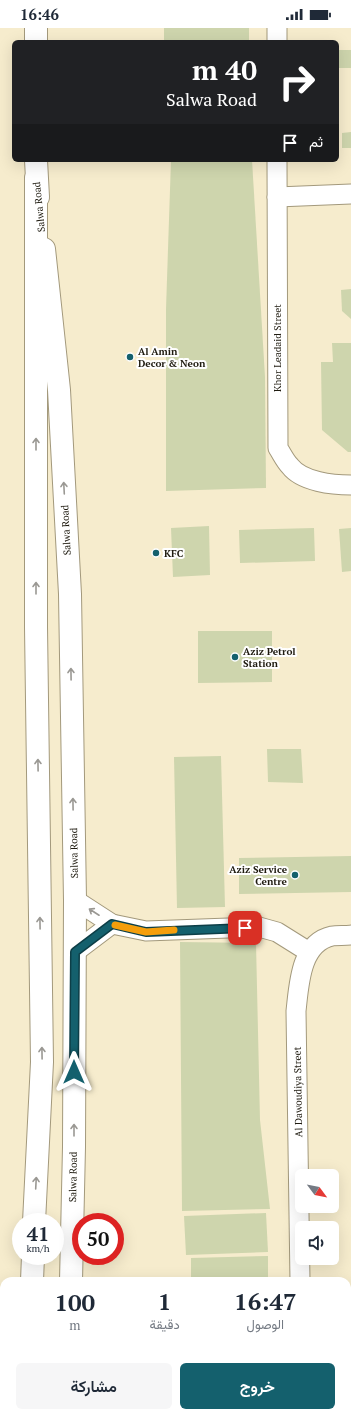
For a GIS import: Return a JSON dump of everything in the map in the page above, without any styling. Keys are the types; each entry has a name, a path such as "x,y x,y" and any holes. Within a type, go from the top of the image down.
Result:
{"main road":[{"path":"36,28 36,40"},
{"path":"34,1213 42,1062 36,627 36,169"},
{"name":"Salwa Road","path":"36,169 59,390 69,578 75,900 74,1147 71,1277"},
{"path":"32,1277 33,1265"}],"street":[{"path":"277,28 277,40"},
{"name":"Khor Leadaid Street","path":"277,162 278,448 290,468 309,479 334,485 351,485"},
{"path":"277,197 351,194"},
{"path":"75,900 112,924 146,932 259,927 277,932 309,952"},
{"path":"75,952 112,924"},
{"name":"Al Dawoudiya Street","path":"300,1277 296,1011 300,972 309,952 319,943 331,936 351,935"}],"building":[{"path":"164,28 249,28 249,40 164,40"},
{"path":"339,50 351,50 351,68 339,68"},
{"path":"351,132 351,148 342,148 342,133"},
{"path":"171,162 252,162 265,377 266,488 166,491 166,309"},
{"path":"351,289 351,319 342,311 341,290"},
{"path":"332,343 351,343 351,452 348,452 322,430 321,362 333,362"},
{"path":"209,526 210,575 173,577 171,528"},
{"path":"314,528 315,561 240,563 239,530"},
{"path":"351,528 351,571 342,572 339,529"},
{"name":"Aziz Petrol Station","path":"198,631 272,631 272,682 198,683"},
{"path":"267,749 301,749 303,783 268,782"},
{"path":"221,756 225,907 177,908 174,757"},
{"name":"Aziz Service Centre","path":"351,856 351,892 239,894 239,858"},
{"path":"180,942 256,943 260,1120 270,1209 182,1211"},
{"path":"266,1213 268,1252 186,1255 184,1216"},
{"path":"268,1256 268,1277 191,1277 191,1258"}],"slow traffic":[{"path":"115,925 146,932 174,930"}],"place":[{"name":"Al Amin Decor & Neon","path":"130,357"},
{"name":"KFC","path":"156,553"},
{"name":"Aziz Petrol Station","path":"235,657"},
{"name":"Aziz Service Centre","path":"295,875"}],"route":[{"path":"74,1072 75,952 112,924 146,932 245,928"}]}
